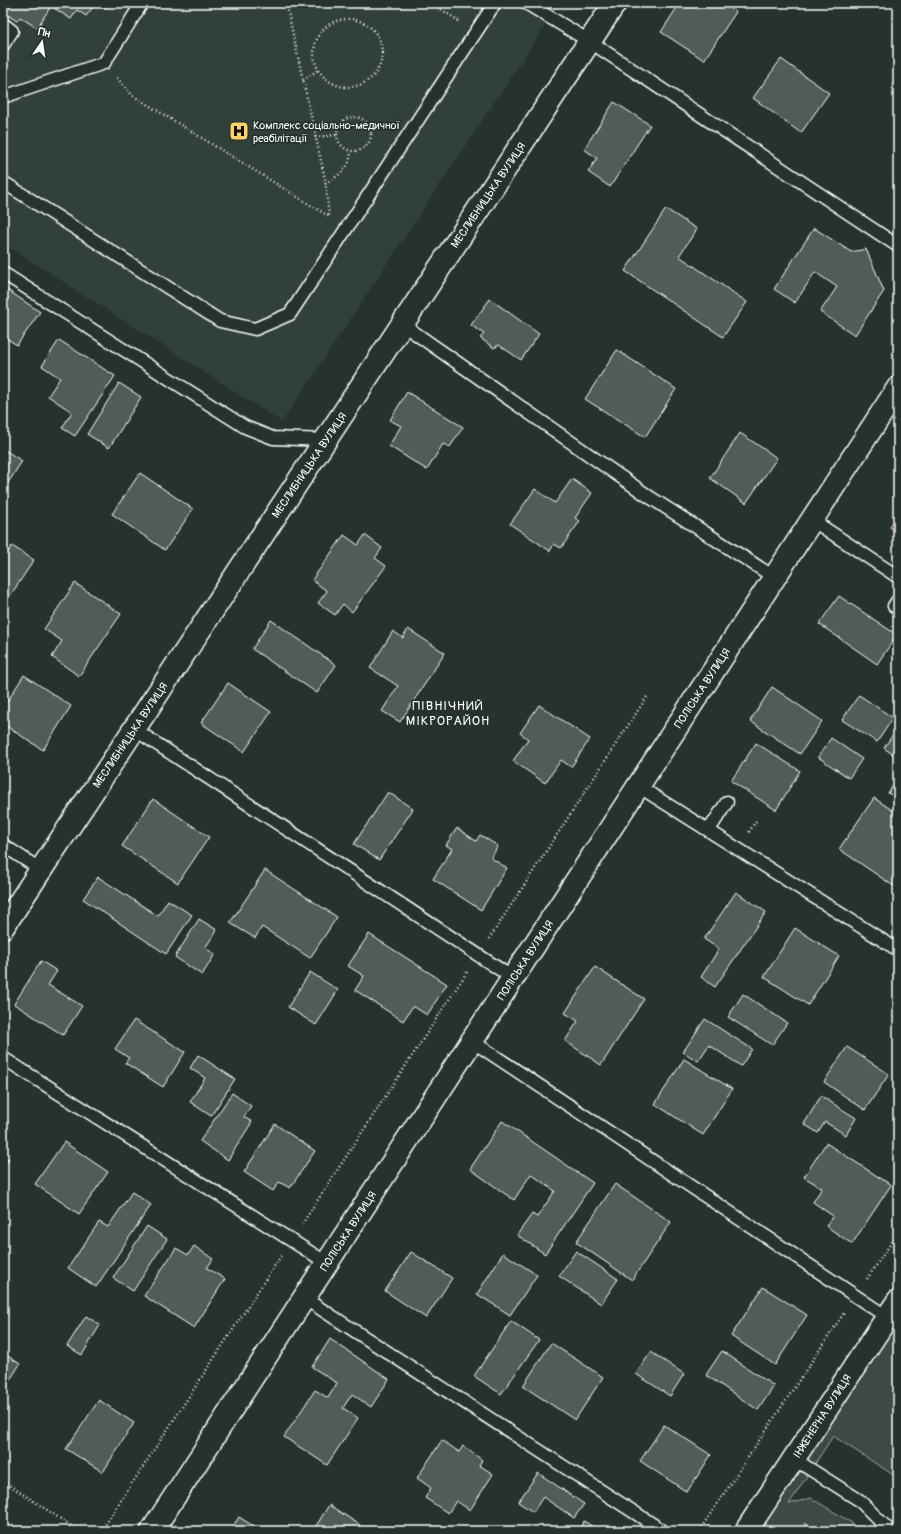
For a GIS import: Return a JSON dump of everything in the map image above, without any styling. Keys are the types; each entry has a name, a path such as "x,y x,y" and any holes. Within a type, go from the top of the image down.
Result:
{"street":[{"name":"МЕСЛИБНИЦЬКА ВУЛИЦЯ","path":"3,927 615,3"},
{"name":"ПОЛІСЬКА ВУЛИЦЯ","path":"152,1531 898,388"},
{"name":"ІНЖЕНЕРНА ВУЛИЦЯ","path":"746,1531 893,1309"}],"lane":[{"path":"3,97 104,63 142,3"},
{"path":"3,182 220,321 255,329 290,314 495,3"},
{"path":"526,3 590,41 898,246"},
{"path":"3,24 12,31 3,46"},
{"path":"3,273 245,427 273,438 326,440"},
{"path":"402,324 648,496 774,577"},
{"path":"812,520 898,577"},
{"path":"134,729 512,978"},
{"path":"638,786 898,950"},
{"path":"709,830 727,802"},
{"path":"3,845 41,870"},
{"path":"472,1041 855,1296 893,1309"},
{"path":"3,1058 327,1263"},
{"path":"304,1298 663,1531"},
{"path":"794,1459 859,1500 888,1531"}],"path":[{"path":"225,3 233,6 279,3"},
{"path":"286,3 325,184 329,217"},
{"path":"431,3 476,32"},
{"path":"350,19 361,22 371,28 378,36 382,58 372,78 363,84 352,87 341,86 331,82 318,70 313,55 315,44 320,33 328,25 338,20 350,19"},
{"path":"104,63 132,95 347,228"},
{"path":"303,80 318,70"},
{"path":"350,117 356,117 366,122 371,132 369,142 362,149 351,151 342,145 338,135 340,124 350,117"},
{"path":"315,137 338,135"},
{"path":"325,184 341,174 351,161 351,151"},
{"path":"101,1531 648,695"},
{"path":"699,1531 898,1233"},
{"path":"3,1481 79,1531"}],"shaded area":[{"name":"Комплекс соціально-медичної реабілітації","path":"3,3 560,3 282,422 3,243"},
{"path":"898,1301 898,1478 833,1436 789,1504 811,1498 852,1523 857,1531 746,1531"}],"building":[{"path":"3,3 115,3 104,7 95,4 86,16 77,10 71,19 51,6 37,28 20,17 17,21 3,12"},
{"path":"680,3 723,3 736,12 704,60 661,32"},
{"path":"781,59 829,93 801,133 753,98"},
{"path":"614,102 650,125 610,187 588,172 597,158 584,149"},
{"path":"666,209 697,229 679,256 747,302 723,337 625,271"},
{"path":"814,228 851,252 866,249 884,291 855,335 820,312 837,287 815,272 795,303 774,289"},
{"path":"3,287 40,312 17,345 4,337 3,338"},
{"path":"490,299 539,334 521,360 499,345 494,348 480,338 484,334 471,325"},
{"path":"59,340 115,376 75,436 62,428 72,412 48,396 60,378 42,366"},
{"path":"617,350 676,389 645,437 585,399"},
{"path":"119,383 141,397 109,448 87,434"},
{"path":"407,392 463,427 450,447 443,444 427,470 389,446 401,426 390,420"},
{"path":"740,433 777,458 746,503 710,478"},
{"path":"3,449 22,461 6,486 3,484"},
{"path":"140,473 193,509 165,550 112,514"},
{"path":"572,479 592,493 575,518 580,521 561,548 554,544 550,551 510,524 535,489 555,503"},
{"path":"898,514 898,533 890,527"},
{"path":"344,535 358,545 365,535 382,548 375,558 386,566 352,612 343,604 335,615 318,603 327,591 312,580"},
{"path":"12,546 34,560 4,605 3,560"},
{"path":"75,583 121,614 79,676 52,657 62,641 44,629"},
{"path":"839,596 897,635 877,664 819,624"},
{"path":"271,620 336,665 317,693 252,649"},
{"path":"408,629 445,653 400,722 382,711 398,686 370,668 393,631 403,638"},
{"path":"24,675 71,706 43,750 3,724 3,708"},
{"path":"228,683 271,712 244,752 201,723"},
{"path":"772,687 822,721 800,754 750,721"},
{"path":"859,695 893,718 877,742 842,720"},
{"path":"539,705 590,739 571,767 561,760 545,783 513,761 528,739 520,733"},
{"path":"898,727 898,758 884,748"},
{"path":"831,738 862,759 849,778 818,757"},
{"path":"756,743 800,771 776,810 731,781"},
{"path":"898,778 898,799 888,793"},
{"path":"388,792 413,809 379,860 354,844"},
{"path":"874,798 898,814 898,889 839,849"},
{"path":"153,799 209,837 178,883 122,846"},
{"path":"457,828 476,841 480,835 498,846 491,858 507,868 481,910 433,879 452,849 446,845"},
{"path":"265,870 337,917 310,958 262,927 255,938 230,923"},
{"path":"98,877 158,916 168,900 192,915 166,954 83,899"},
{"path":"736,892 766,912 715,987 701,977 719,949 704,939"},
{"path":"199,919 217,930 205,948 215,954 202,975 175,957"},
{"path":"795,928 839,956 808,1005 764,977"},
{"path":"369,934 447,984 427,1015 413,1006 403,1021 355,990 364,976 348,966"},
{"path":"41,961 57,971 48,985 82,1006 63,1035 14,1004"},
{"path":"595,967 644,999 601,1065 565,1041 578,1021 565,1013"},
{"path":"310,972 338,990 316,1025 288,1007"},
{"path":"743,994 787,1023 772,1045 728,1017"},
{"path":"705,1019 752,1049 741,1066 709,1045 698,1061 683,1052"},
{"path":"134,1020 185,1052 163,1087 125,1063 129,1058 115,1049"},
{"path":"847,1047 889,1074 865,1110 824,1082"},
{"path":"198,1055 235,1079 211,1116 190,1102 205,1078 190,1068"},
{"path":"684,1059 732,1089 703,1135 655,1104"},
{"path":"232,1093 251,1106 244,1117 252,1122 228,1160 200,1141"},
{"path":"821,1096 856,1118 846,1135 825,1122 818,1133 804,1124"},
{"path":"3,1119 9,1123 3,1132"},
{"path":"502,1121 593,1183 545,1254 517,1235 532,1214 537,1217 555,1191 531,1174 514,1200 470,1169"},
{"path":"275,1124 315,1151 290,1188 279,1182 273,1191 244,1172"},
{"path":"64,1142 108,1172 79,1214 35,1184"},
{"path":"826,1143 891,1185 852,1244 826,1226 833,1216 813,1202 822,1188 804,1177"},
{"path":"3,1155 9,1159 3,1169"},
{"path":"615,1184 671,1222 632,1280 576,1242"},
{"path":"132,1192 151,1205 96,1287 68,1268 99,1222 108,1227"},
{"path":"147,1226 167,1239 133,1291 113,1278"},
{"path":"194,1246 213,1259 207,1268 225,1279 194,1328 144,1296 176,1248 188,1255"},
{"path":"576,1251 618,1279 601,1304 559,1276"},
{"path":"411,1252 452,1278 426,1318 385,1291"},
{"path":"503,1253 537,1275 510,1315 477,1294"},
{"path":"763,1287 807,1315 775,1365 731,1336"},
{"path":"86,1316 100,1325 82,1355 67,1346"},
{"path":"511,1321 539,1340 501,1394 474,1376"},
{"path":"330,1339 389,1379 371,1407 352,1394 343,1408 358,1418 327,1465 284,1437 315,1390 328,1398 337,1383 312,1367"},
{"path":"551,1343 603,1377 575,1420 523,1386"},
{"path":"722,1351 774,1386 758,1410 706,1375"},
{"path":"651,1352 684,1374 670,1396 636,1374"},
{"path":"3,1353 20,1364 3,1391"},
{"path":"99,1400 134,1423 103,1472 66,1449"},
{"path":"664,1425 711,1455 687,1492 640,1461"},
{"path":"442,1440 459,1452 463,1446 482,1460 479,1465 493,1474 470,1510 456,1501 448,1513 425,1498 431,1488 417,1478"},
{"path":"538,1473 584,1504 574,1518 543,1497 533,1512 518,1502"},
{"path":"329,1505 360,1525 357,1531 313,1531"},
{"path":"239,1517 261,1531 230,1531"},
{"path":"584,1521 599,1531 578,1531"},
{"path":"805,1523 816,1531 800,1531"}],"place":[{"name":"Комплекс соціально-медичної реабілітації","path":"239,131"}],"district":[{"name":"ПІВНІЧНИЙ МІКРОРАЙОН","path":"448,712"}]}
